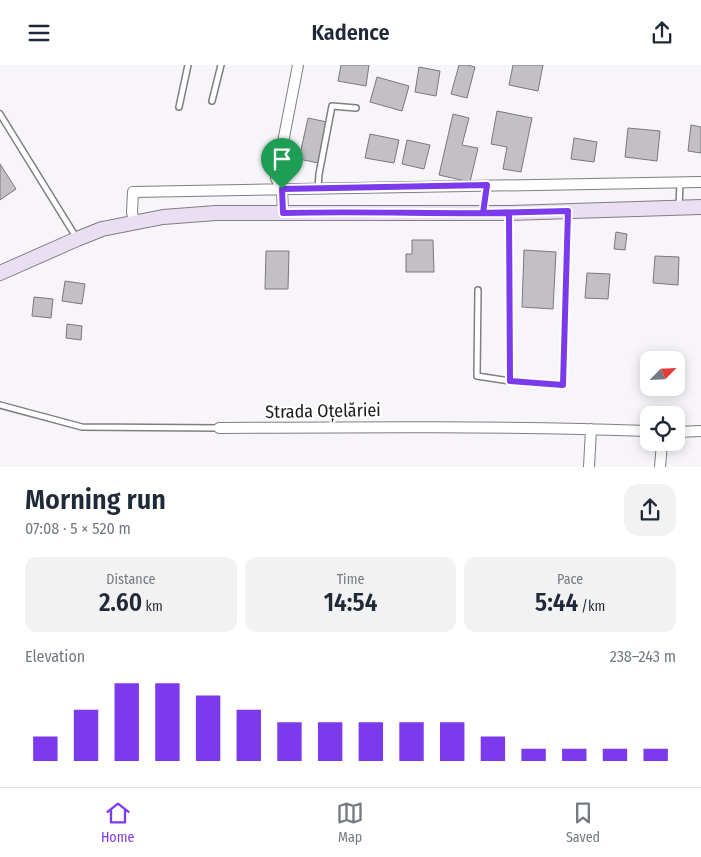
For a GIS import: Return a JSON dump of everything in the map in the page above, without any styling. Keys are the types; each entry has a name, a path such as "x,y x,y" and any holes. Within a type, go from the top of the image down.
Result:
{"main road":[{"path":"0,273 102,229 164,217 216,213 509,213 701,207"}],"street":[{"path":"283,213 282,189 276,178 298,65"},
{"path":"134,222 132,212 133,192 701,182"},
{"name":"Strada Oțelăriei","path":"220,428 402,427 640,431"},
{"path":"589,467 591,429"},
{"path":"685,431 701,431"},
{"path":"660,467 661,451"}],"lane":[{"path":"179,107 188,65"},
{"path":"212,101 221,65"},
{"path":"318,189 318,174 332,105 356,108"},
{"path":"0,114 77,239"},
{"path":"679,208 680,183"},
{"path":"483,213 487,185"},
{"path":"478,290 477,376 510,381 563,385 568,211"},
{"path":"509,213 510,381"},
{"name":"Strada Oțelăriei","path":"0,405 82,427 220,428"}],"building":[{"path":"341,65 369,65 366,86 338,81"},
{"path":"459,65 475,67 467,98 451,94"},
{"path":"513,65 543,65 538,91 509,85"},
{"path":"419,67 440,71 436,96 415,92"},
{"path":"377,77 409,86 402,111 370,102"},
{"path":"497,111 532,118 521,172 503,169 507,147 491,144"},
{"path":"453,114 469,118 462,145 478,148 470,182 439,175"},
{"path":"308,118 327,122 318,163 299,159"},
{"path":"691,125 701,127 701,153 688,151"},
{"path":"628,128 660,131 657,161 625,157"},
{"path":"370,134 399,140 394,163 365,158"},
{"path":"574,138 597,142 594,162 571,159"},
{"path":"407,140 430,145 424,169 402,164"},
{"path":"0,164 16,189 0,200"},
{"path":"616,232 627,234 625,250 614,249"},
{"path":"412,240 433,240 434,272 406,272 406,254 412,254"},
{"path":"524,250 556,252 553,309 522,307"},
{"path":"266,251 289,251 288,289 265,289"},
{"path":"655,256 679,257 678,285 653,283"},
{"path":"587,273 610,274 608,299 585,298"},
{"path":"65,281 85,284 82,304 62,301"},
{"path":"34,297 53,299 51,318 32,316"},
{"path":"67,324 82,326 81,340 66,338"}],"route":[{"path":"282,189 283,213 344,212 483,213 509,213 510,381 563,385 568,211 483,213 487,185 282,189"}]}
